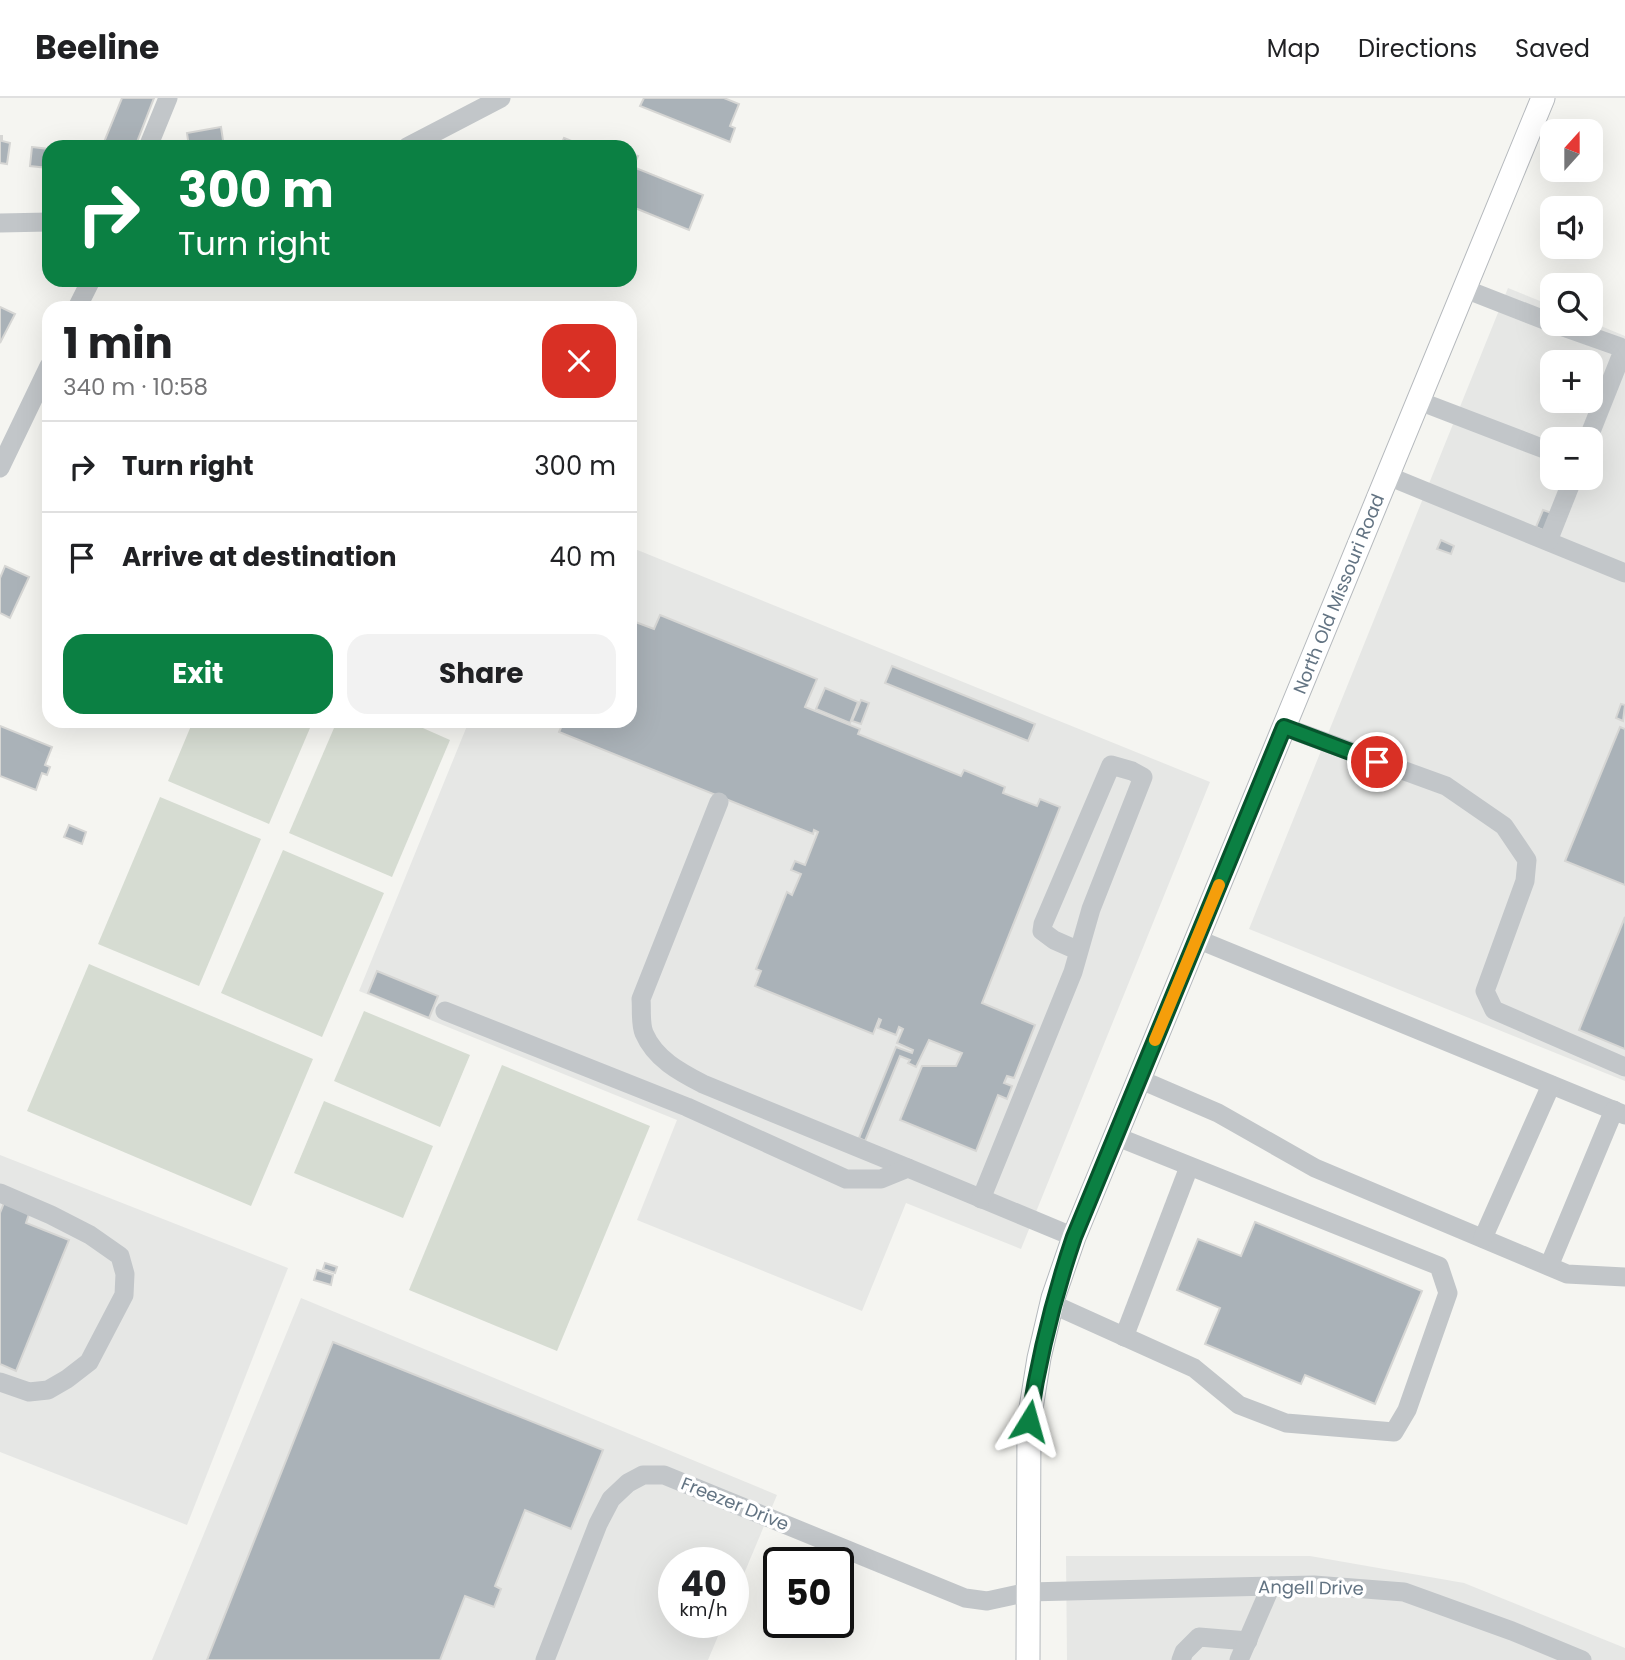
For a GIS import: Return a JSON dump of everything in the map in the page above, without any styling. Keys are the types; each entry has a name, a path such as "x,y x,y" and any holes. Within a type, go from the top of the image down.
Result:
{"main road":[{"name":"North Old Missouri Road","path":"1028,1660 1029,1421 1039,1358 1052,1304 1074,1237 1543,98"}],"street":[{"path":"151,140 168,98"},
{"path":"420,140 501,98"},
{"path":"0,223 42,222"},
{"path":"1465,289 1540,318"},
{"path":"1589,336 1623,351 1593,427"},
{"path":"0,468 42,381"},
{"path":"1419,401 1540,447"},
{"path":"1388,476 1625,573"},
{"path":"1548,541 1568,490"},
{"path":"1284,727 1446,786 1504,826 1527,860 1524,881 1485,991 1494,1010 1625,1067"},
{"path":"981,1199 1073,972 1079,951 1091,909 1143,777 1111,765 1043,924 1042,931 1054,940 1079,951"},
{"path":"719,802 641,999 643,1031 656,1052 694,1080 1074,1237"},
{"path":"1197,939 1619,1113 1549,1266"},
{"path":"445,1011 687,1107 846,1179 881,1179 908,1168"},
{"path":"1139,1079 1218,1112 1315,1167 1567,1274 1625,1276"},
{"path":"1483,1238 1551,1085"},
{"path":"1052,1304 1194,1368 1239,1405 1286,1423 1394,1432 1407,1410 1448,1293 1439,1266 1115,1136"},
{"path":"1124,1337 1189,1167"},
{"path":"0,1193 51,1214 90,1235 120,1256 125,1274 124,1295 89,1362 48,1390 29,1392 0,1382"},
{"name":"Freezer Drive","path":"545,1660 598,1524 611,1499 628,1483 643,1475 664,1475 965,1598 987,1601 1028,1592"},
{"name":"Angell Drive","path":"1028,1592 1314,1585 1404,1592 1512,1631 1582,1660"},
{"path":"1239,1660 1271,1586"},
{"path":"1181,1660 1184,1651 1199,1637 1248,1641"}],"shaded area":[{"path":"1508,288 1540,301 1540,336 1603,336 1603,327 1625,336 1625,1081 1249,929"},
{"path":"637,550 1210,782 1021,1249 906,1203 862,1311 637,1220 677,1120 359,991 466,728 637,728"},
{"path":"190,728 310,728 269,824 168,781"},
{"path":"334,728 423,728 450,740 392,877 289,833"},
{"path":"160,797 261,839 199,986 98,944"},
{"path":"283,850 384,893 322,1037 221,993"},
{"path":"89,964 313,1059 251,1206 27,1111"},
{"path":"364,1011 470,1055 440,1127 334,1081"},
{"path":"502,1065 650,1126 557,1351 409,1290"},
{"path":"324,1101 433,1146 403,1218 294,1173"},
{"path":"0,1155 288,1268 187,1525 0,1452"},
{"path":"301,1298 777,1495 749,1562 749,1547 658,1547 658,1638 717,1638 708,1660 152,1660"},
{"path":"1066,1556 1310,1556 1464,1583 1625,1648 1625,1660 1067,1660"}],"building":[{"path":"122,98 154,98 138,140 105,140"},
{"path":"644,98 724,98 739,104 730,126 735,128 730,142 640,106"},
{"path":"221,127 223,140 188,140 187,133"},
{"path":"0,136 2,141 10,143 7,164 0,163"},
{"path":"32,147 42,148 42,167 30,166"},
{"path":"637,169 703,195 689,230 637,209"},
{"path":"0,307 15,314 0,343"},
{"path":"1543,510 1552,513 1545,531 1536,527"},
{"path":"1441,540 1454,546 1451,554 1437,549"},
{"path":"5,566 29,577 10,618 0,613 0,578"},
{"path":"660,615 817,679 805,707 860,729 858,734 961,776 964,770 1005,787 1003,793 1037,806 1040,799 1060,807 982,1003 1035,1025 1014,1078 1007,1076 1004,1083 1012,1086 1007,1099 998,1095 976,1151 900,1120 922,1066 956,1066 962,1053 929,1040 916,1067 908,1063 910,1060 900,1056 865,1141 859,1138 896,1047 912,1053 913,1050 897,1043 903,1029 899,1027 896,1035 878,1028 879,1019 873,1034 755,986 761,971 756,969 787,892 792,895 801,874 791,870 795,861 805,865 818,832 814,830 813,834 559,732 561,728 637,728 637,623 654,629"},
{"path":"892,666 1035,724 1028,741 885,683"},
{"path":"825,688 858,702 850,723 816,709"},
{"path":"861,700 869,703 861,724 852,721"},
{"path":"1621,704 1625,705 1623,721 1616,718"},
{"path":"0,726 52,747 45,765 50,767 47,775 42,773 36,790 0,776"},
{"path":"1620,727 1625,729 1625,885 1565,861"},
{"path":"69,825 86,832 82,844 64,837"},
{"path":"1625,917 1625,1049 1579,1030"},
{"path":"377,971 438,996 429,1018 368,993"},
{"path":"4,1203 29,1214 26,1223 69,1240 16,1371 0,1364 0,1213"},
{"path":"1255,1222 1422,1291 1375,1404 1305,1375 1301,1384 1205,1344 1220,1308 1177,1290 1198,1239 1241,1256"},
{"path":"325,1263 337,1267 335,1273 323,1269"},
{"path":"317,1270 333,1275 331,1285 314,1280"},
{"path":"333,1342 603,1450 571,1529 525,1510 495,1586 501,1589 494,1607 465,1596 440,1660 207,1660"}],"slow traffic":[{"path":"1155,1040 1219,885"}],"route":[{"path":"1029,1421 1039,1358 1053,1298 1074,1237 1284,727 1377,762"}]}
